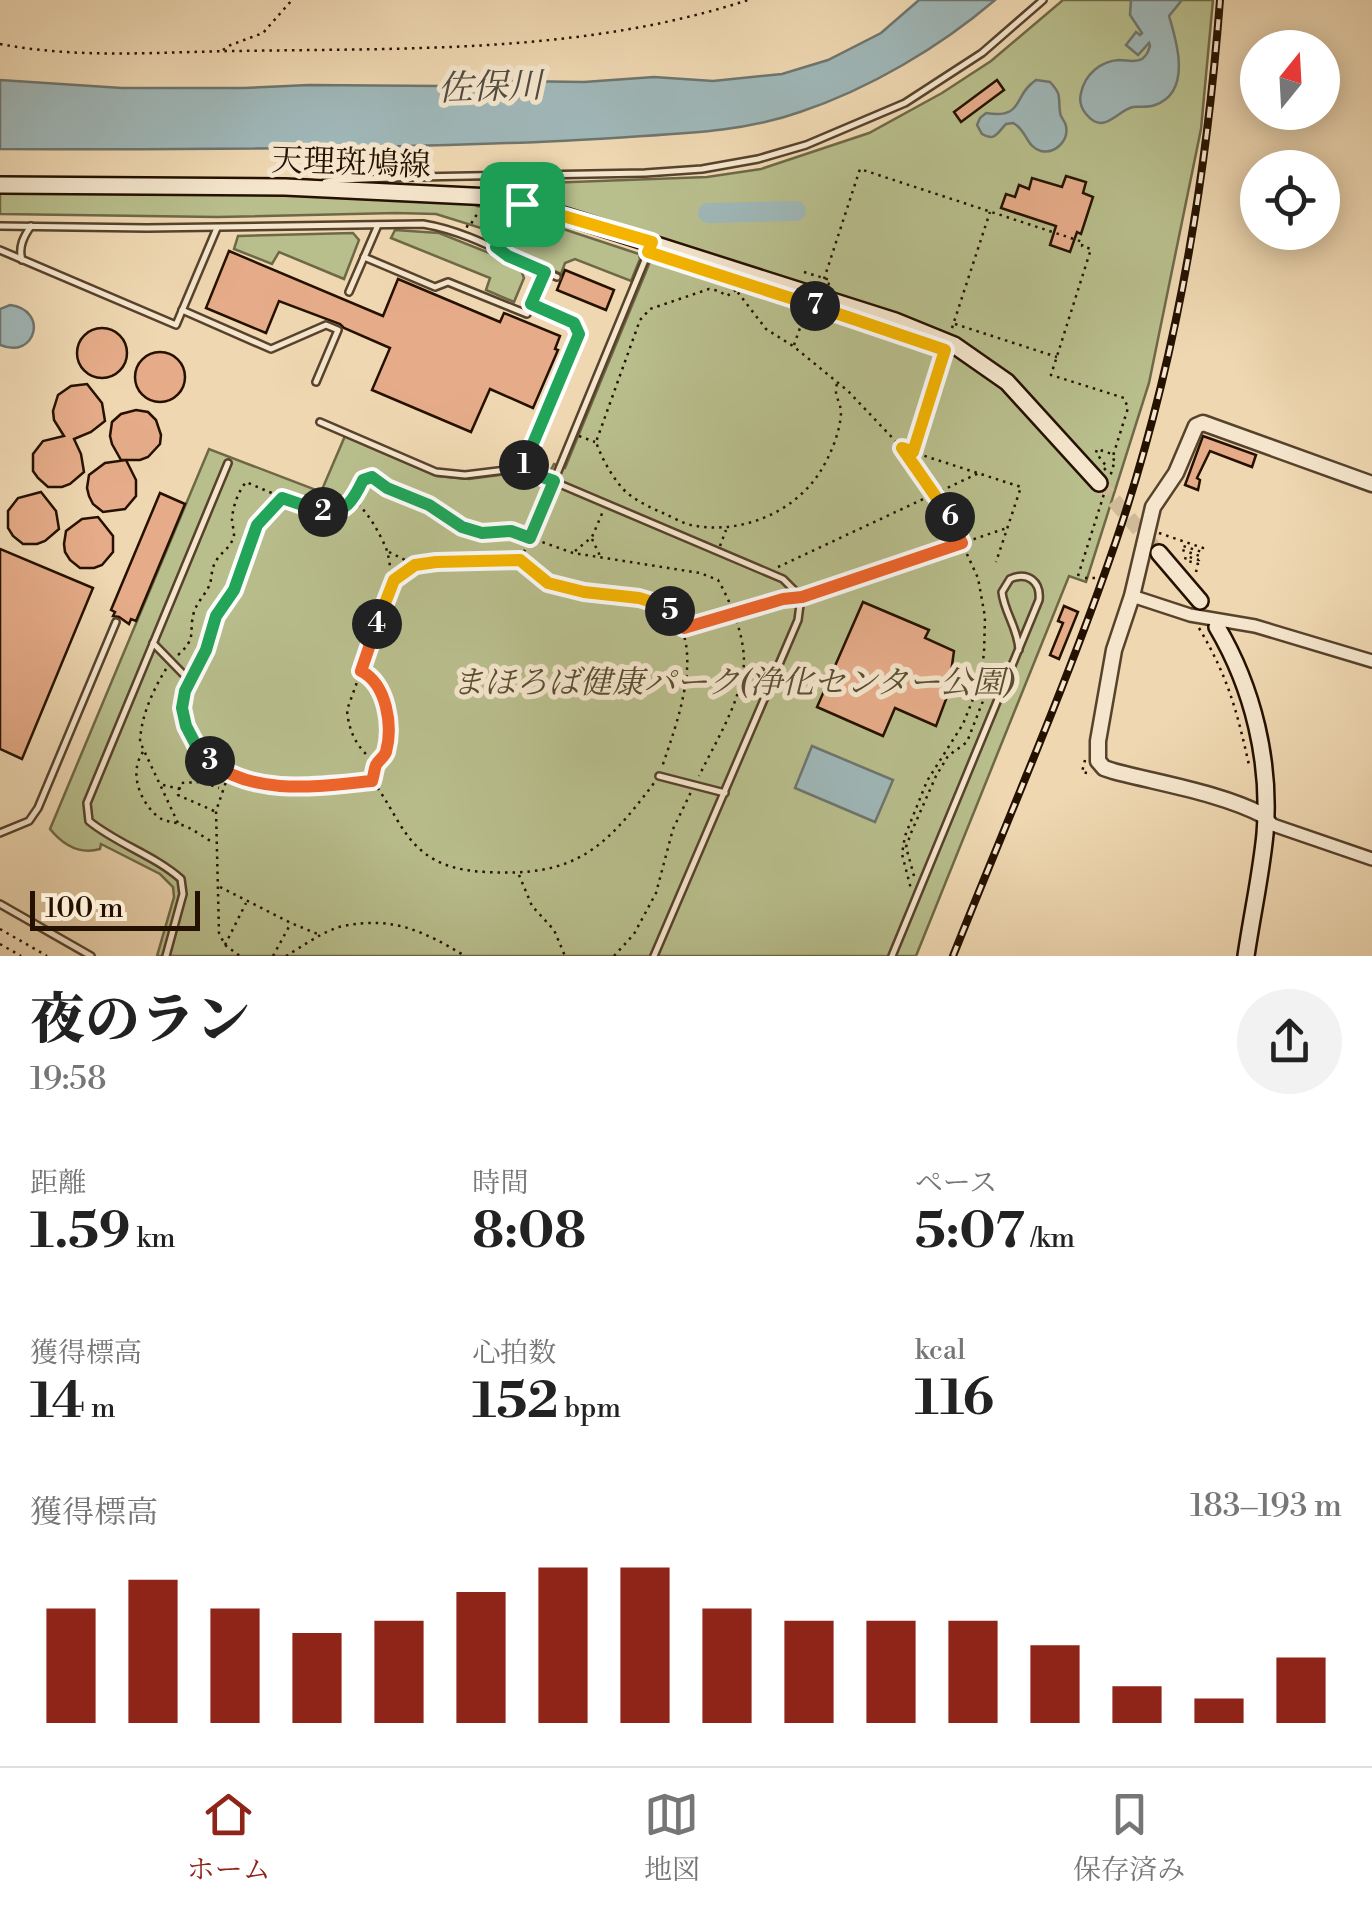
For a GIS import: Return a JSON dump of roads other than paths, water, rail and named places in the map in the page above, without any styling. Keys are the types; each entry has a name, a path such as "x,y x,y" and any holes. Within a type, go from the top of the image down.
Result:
{"main road":[{"name":"天理斑鳩線","path":"0,185 297,188 492,197 522,204 906,324 954,345 1008,382 1104,481"},
{"path":"1159,553 1195,608"},
{"path":"1216,627 1230,648 1250,698 1260,740 1266,799 1266,829 1246,956"}],"street":[{"path":"1372,484 1203,423 1196,426 1176,473 1153,506 1132,596 1114,650 1098,740 1098,761 1104,768 1251,809 1273,825 1372,859"},
{"path":"1132,596 1195,608 1372,662"}],"lane":[{"path":"297,188 339,180 645,173 758,160 806,145 906,103 982,53 1043,0"},
{"path":"496,247 522,204"},
{"path":"0,226 423,224 496,247 557,277"},
{"path":"349,292 378,225"},
{"path":"22,260 22,240 32,226"},
{"path":"0,250 176,325 218,227"},
{"path":"554,481 652,242"},
{"path":"364,258 435,287 448,282 527,314 545,272"},
{"path":"522,470 579,334 574,323 531,304"},
{"path":"182,310 271,349 326,324 338,330 316,382"},
{"path":"320,422 436,472 465,475 514,469 554,481 783,578 802,597 798,620 654,956"},
{"path":"166,956 183,894 181,880 90,821 87,803 228,463"},
{"path":"892,956 1019,650 1040,597 1035,581 1022,576 1010,579 1002,592 1017,631 1019,650"},
{"path":"0,834 29,821 38,808 116,622"},
{"path":"153,643 190,680"},
{"path":"660,776 725,793"},
{"path":"0,904 91,956"}],"water":[{"name":"佐保川","path":"919,0 995,0 951,34 878,79 826,103 742,127 682,134 444,145 0,149 0,80 122,88 440,86 654,77 713,81 782,74 828,60 881,33"},
{"path":"1131,0 1182,0 1169,16 1178,52 1178,78 1167,99 1152,106 1127,109 1099,123 1086,114 1081,104 1086,80 1106,63 1142,59 1150,46 1149,43 1138,55 1126,45 1136,32 1142,33 1130,15"},
{"path":"1036,80 1050,82 1058,93 1066,132 1060,145 1046,151 1036,149 1013,123 993,136 982,134 977,125 980,118 986,113 1007,113 1013,109"},
{"path":"10,305 30,315 33,324 29,340 12,348 0,345 0,309"},
{"path":"812,746 893,780 875,822 795,788"}],"waterway":[{"path":"708,213 796,211"}],"tunnel":[{"path":"1099,483 1159,553"}],"railway":[{"path":"953,956 1078,646 1116,541 1156,408 1197,206 1220,0"}],"park label":[{"name":"まほろば健康パーク(浄化センター公園)","path":"733,683"}]}
